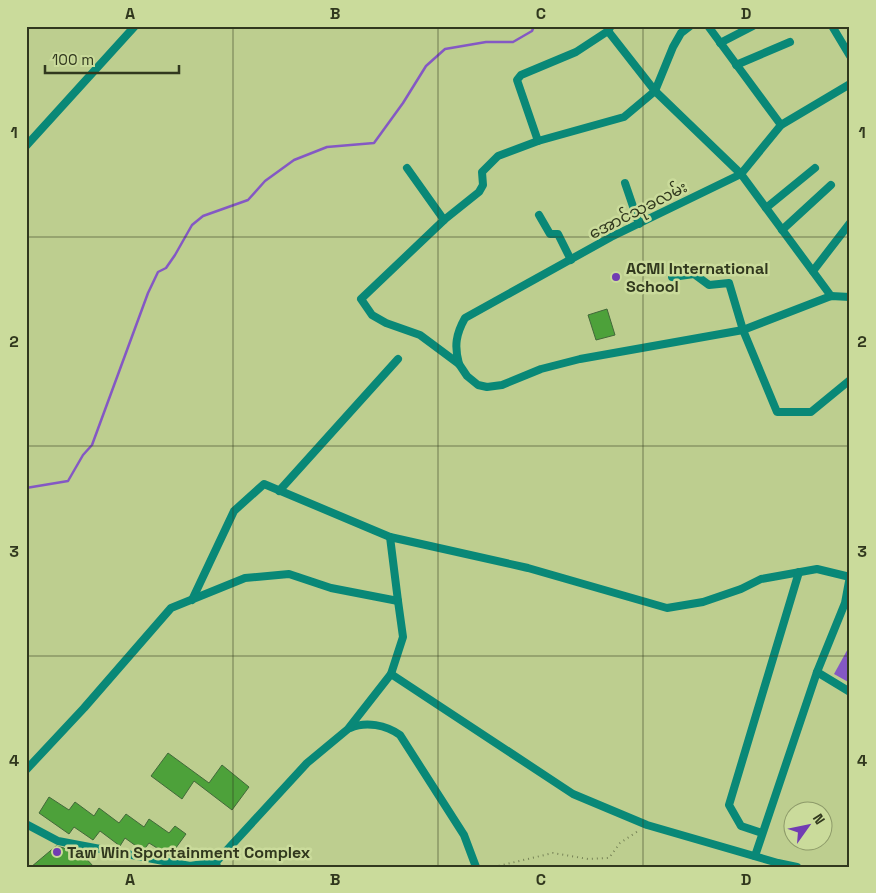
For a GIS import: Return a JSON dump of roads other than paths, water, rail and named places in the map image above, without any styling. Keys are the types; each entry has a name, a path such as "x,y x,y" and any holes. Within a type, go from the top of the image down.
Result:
{"street":[{"path":"26,146 135,26"},
{"path":"690,26 681,33 673,47 655,90 624,116 538,141 498,156 489,162 482,172 483,185 478,192 444,220 361,299 372,315 386,323 420,334 458,364 467,376 478,385 502,385 541,369 580,358 743,330 831,296 850,297"},
{"path":"708,26 781,125"},
{"path":"720,44 753,26"},
{"path":"832,26 850,56"},
{"path":"538,141 517,80 521,75 576,52 610,29 655,90 740,174 831,296"},
{"path":"736,65 790,42"},
{"name":"အောင်သုခလမ်း","path":"458,364 454,348 458,330 465,318 639,224 740,174 781,125 850,84"},
{"path":"407,168 444,220"},
{"path":"766,208 815,168"},
{"path":"626,183 639,224"},
{"path":"782,230 832,185"},
{"path":"539,215 550,234 558,234 571,260"},
{"path":"813,271 850,223"},
{"path":"672,276 694,274 709,285 729,283 743,330 777,412 811,412 850,380"},
{"path":"279,491 398,359"},
{"path":"192,600 234,511 264,484 390,537 528,568 667,608 704,602 741,589 761,579 799,572 817,569 850,577 849,593 818,672 754,856"},
{"path":"26,824 58,840 190,866 217,864 307,763 348,729 392,674 403,637 390,537"},
{"path":"762,833 741,826 729,806 799,572"},
{"path":"26,770 84,708 171,608 245,578 288,574 331,588 398,602"},
{"path":"818,672 850,692"},
{"path":"392,674 554,782 600,806 647,825 797,867"},
{"path":"348,729 361,723 391,729 400,735 464,836 476,867"}],"waterway":[{"path":"26,488 68,481 83,455 92,445 148,293 158,272 166,268 192,225 203,216 248,200 265,181 294,160 327,147 374,143 403,103 426,66 445,49 486,42 513,42 532,31 534,26"}],"place":[{"name":"ACMI International School","path":"616,277"},
{"name":"Taw Win Sportainment Complex","path":"57,852"}]}
